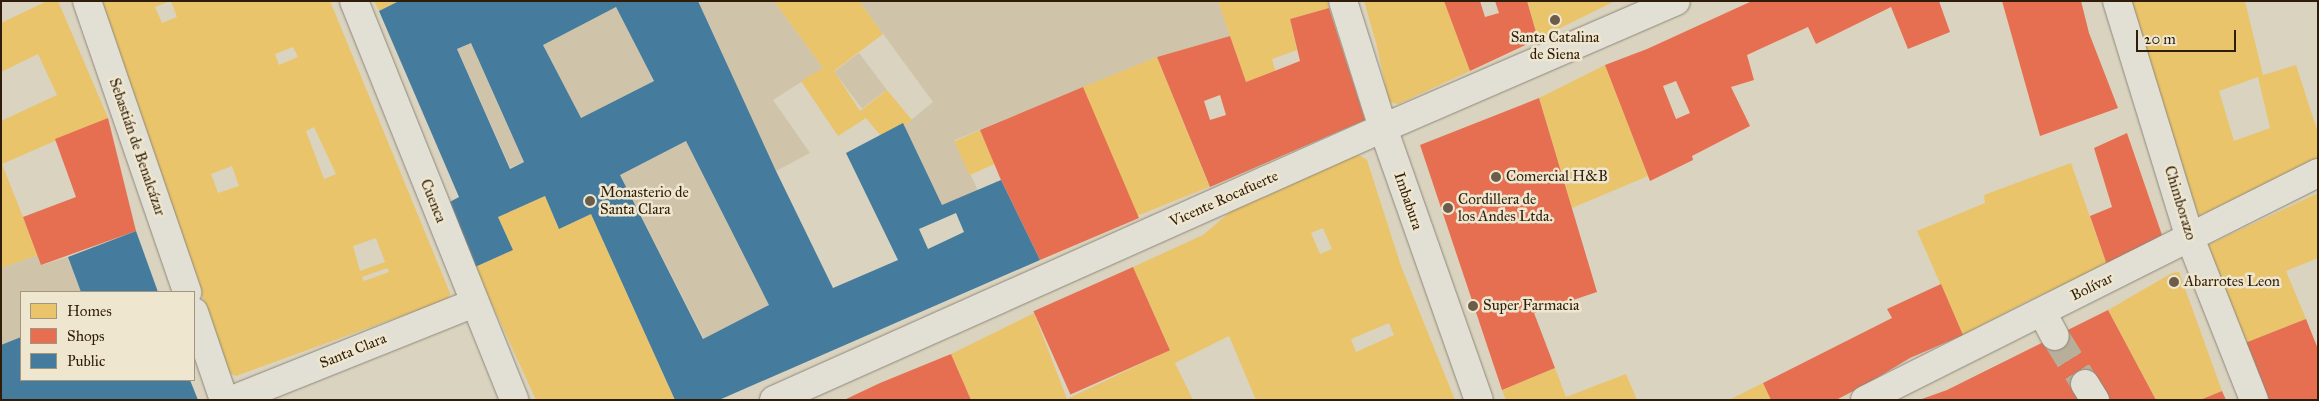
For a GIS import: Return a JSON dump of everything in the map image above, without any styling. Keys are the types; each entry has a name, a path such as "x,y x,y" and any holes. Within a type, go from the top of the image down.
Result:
{"street":[{"name":"Sebastián de Benalcázar","path":"86,1 187,291"},
{"name":"Cuenca","path":"354,1 514,400"},
{"name":"Imbabura","path":"1343,1 1383,128 1479,400"},
{"name":"Vicente Rocafuerte","path":"774,400 1383,128 1676,1"},
{"name":"Chimborazo","path":"2118,1 2190,238 2254,400"},
{"name":"Bolívar","path":"1865,400 1898,393 2042,312 2318,173"},
{"name":"Santa Clara","path":"232,400 474,303"},
{"path":"2042,312 2055,336"},
{"path":"195,315 224,400"}],"shaded area":[{"path":"698,1 774,1 823,68 773,100 810,153 776,171"},
{"path":"859,1 1218,1 1230,36 1157,57 955,140 978,191 942,205 904,126 933,102"},
{"path":"616,7 654,81 581,118 543,44"},
{"path":"471,43 524,162 510,168 457,49"},
{"path":"859,53 887,90 862,108 834,72"},
{"path":"686,141 770,305 704,339 620,175"},
{"path":"38,255 42,265 68,257 81,291 20,291 20,337 1,345 1,268"}],"building: Homes":[{"path":"47,1 58,1 108,118 2,164 38,255 1,268 1,121 57,95 38,54 1,72 1,23"},
{"path":"102,1 170,1 155,7 162,23 177,17 171,1 330,1 450,293 448,299 236,376 228,372","holes":["293,47 298,57 279,65 275,54","314,127 336,174 324,179 306,131","232,166 239,186 218,193 211,174","376,238 385,262 360,271 353,246","387,268 389,272 364,281 362,277"]},
{"path":"374,1 399,1 379,11"},
{"path":"774,1 859,1 883,34 834,71 860,111 887,90 912,120 885,141 866,118 838,136 801,81 823,68"},
{"path":"1218,1 1327,1 1329,8 1290,19 1297,50 1272,59 1278,80 1249,92"},
{"path":"1364,1 1444,1 1470,71 1398,104 1389,102 1376,43"},
{"name":"Santa Catalina de Siena","path":"1527,1 1615,1 1538,39"},
{"path":"2128,1 2245,1 2263,75 2296,65 2318,133 2318,158 2199,216 2162,110","holes":["2258,77 2270,128 2234,141 2219,91"]},
{"path":"1157,57 1209,187 1135,217 1083,87"},
{"path":"1605,65 1648,176 1572,208 1539,98"},
{"path":"980,130 995,164 969,175 954,141"},
{"path":"1359,155 1367,160 1401,266 1455,400 1256,400 1229,336 1175,363 1193,400 971,400 951,354 1034,313 1067,399 1170,350 1133,267 1203,235 1244,200 1342,160","holes":["1323,228 1332,249 1320,254 1311,233","1389,323 1394,335 1356,352 1351,339"]},
{"path":"2071,163 2107,265 2026,302 1963,335 1917,231 1985,203 1984,195"},
{"path":"2318,193 2318,258 2286,271 2306,319 2245,343 2208,245"},
{"path":"545,196 559,229 591,214 675,400 536,400 475,267 513,250 498,217"},
{"path":"2179,272 2222,391 2200,400 2156,400 2108,310 2172,273"},
{"path":"1555,368 1566,397 1626,374 1637,400 1506,400 1502,390"},
{"path":"1763,383 1771,400 1729,400"}],"building: Shops":[{"path":"1444,1 1480,1 1485,17 1499,13 1495,1 1527,1 1538,39 1470,71"},
{"path":"1752,1 1939,1 1950,32 1908,49 1891,7 1816,44 1808,27 1747,55 1754,80 1731,87 1750,126 1692,156 1693,160 1650,181 1605,65 1647,49","holes":["1676,81 1690,113 1676,119 1663,86"]},
{"path":"2002,1 2081,1 2089,33 2118,108 2040,136"},
{"path":"1329,8 1365,120 1210,187 1157,57 1230,36 1246,82 1300,61 1290,19","holes":["1220,95 1226,115 1210,120 1204,101"]},
{"path":"1083,87 1139,218 1040,260 1001,180 980,130"},
{"path":"1539,98 1597,292 1534,313 1555,368 1502,390 1420,145"},
{"path":"108,118 136,231 41,265 23,217 76,197 55,139"},
{"path":"2127,133 2162,235 2107,265 2090,216 2112,207 2094,148"},
{"path":"1133,267 1170,350 1070,394 1033,311"},
{"path":"1941,284 1963,335 1910,358 1836,400 1771,400 1763,383 1892,318 1887,309"},
{"path":"2108,310 2156,400 1919,400 1947,390"},
{"path":"2306,319 2318,349 2318,400 2268,400 2245,343"},
{"path":"951,354 971,400 844,400 880,383"},
{"path":"2222,391 2226,400 2200,400"}],"building: Public":[{"name":"Monasterio de Santa Clara","path":"399,1 698,1 776,171 833,288 898,260 846,153 903,123 942,205 1001,180 1040,260 719,400 675,400 591,214 559,229 545,196 498,217 513,250 475,267 446,204 459,197 379,11","holes":["616,7 654,81 581,118 543,45","471,43 524,162 510,169 457,49","686,141 769,305 703,339 620,175","956,213 964,232 928,249 919,229"]},
{"path":"136,231 158,291 81,291 68,257"},
{"path":"20,337 20,381 190,381 198,400 1,400 1,345"}],"tunnel":[{"path":"2055,336 2085,384"}],"place":[{"name":"Santa Catalina de Siena","path":"1555,20"},
{"name":"Comercial H&B","path":"1496,177"},
{"name":"Monasterio de Santa Clara","path":"590,201"},
{"name":"Cordillera de los Andes Ltda.","path":"1448,208"},
{"name":"Abarrotes Leon","path":"2174,282"},
{"name":"Super Farmacia","path":"1473,306"}]}
